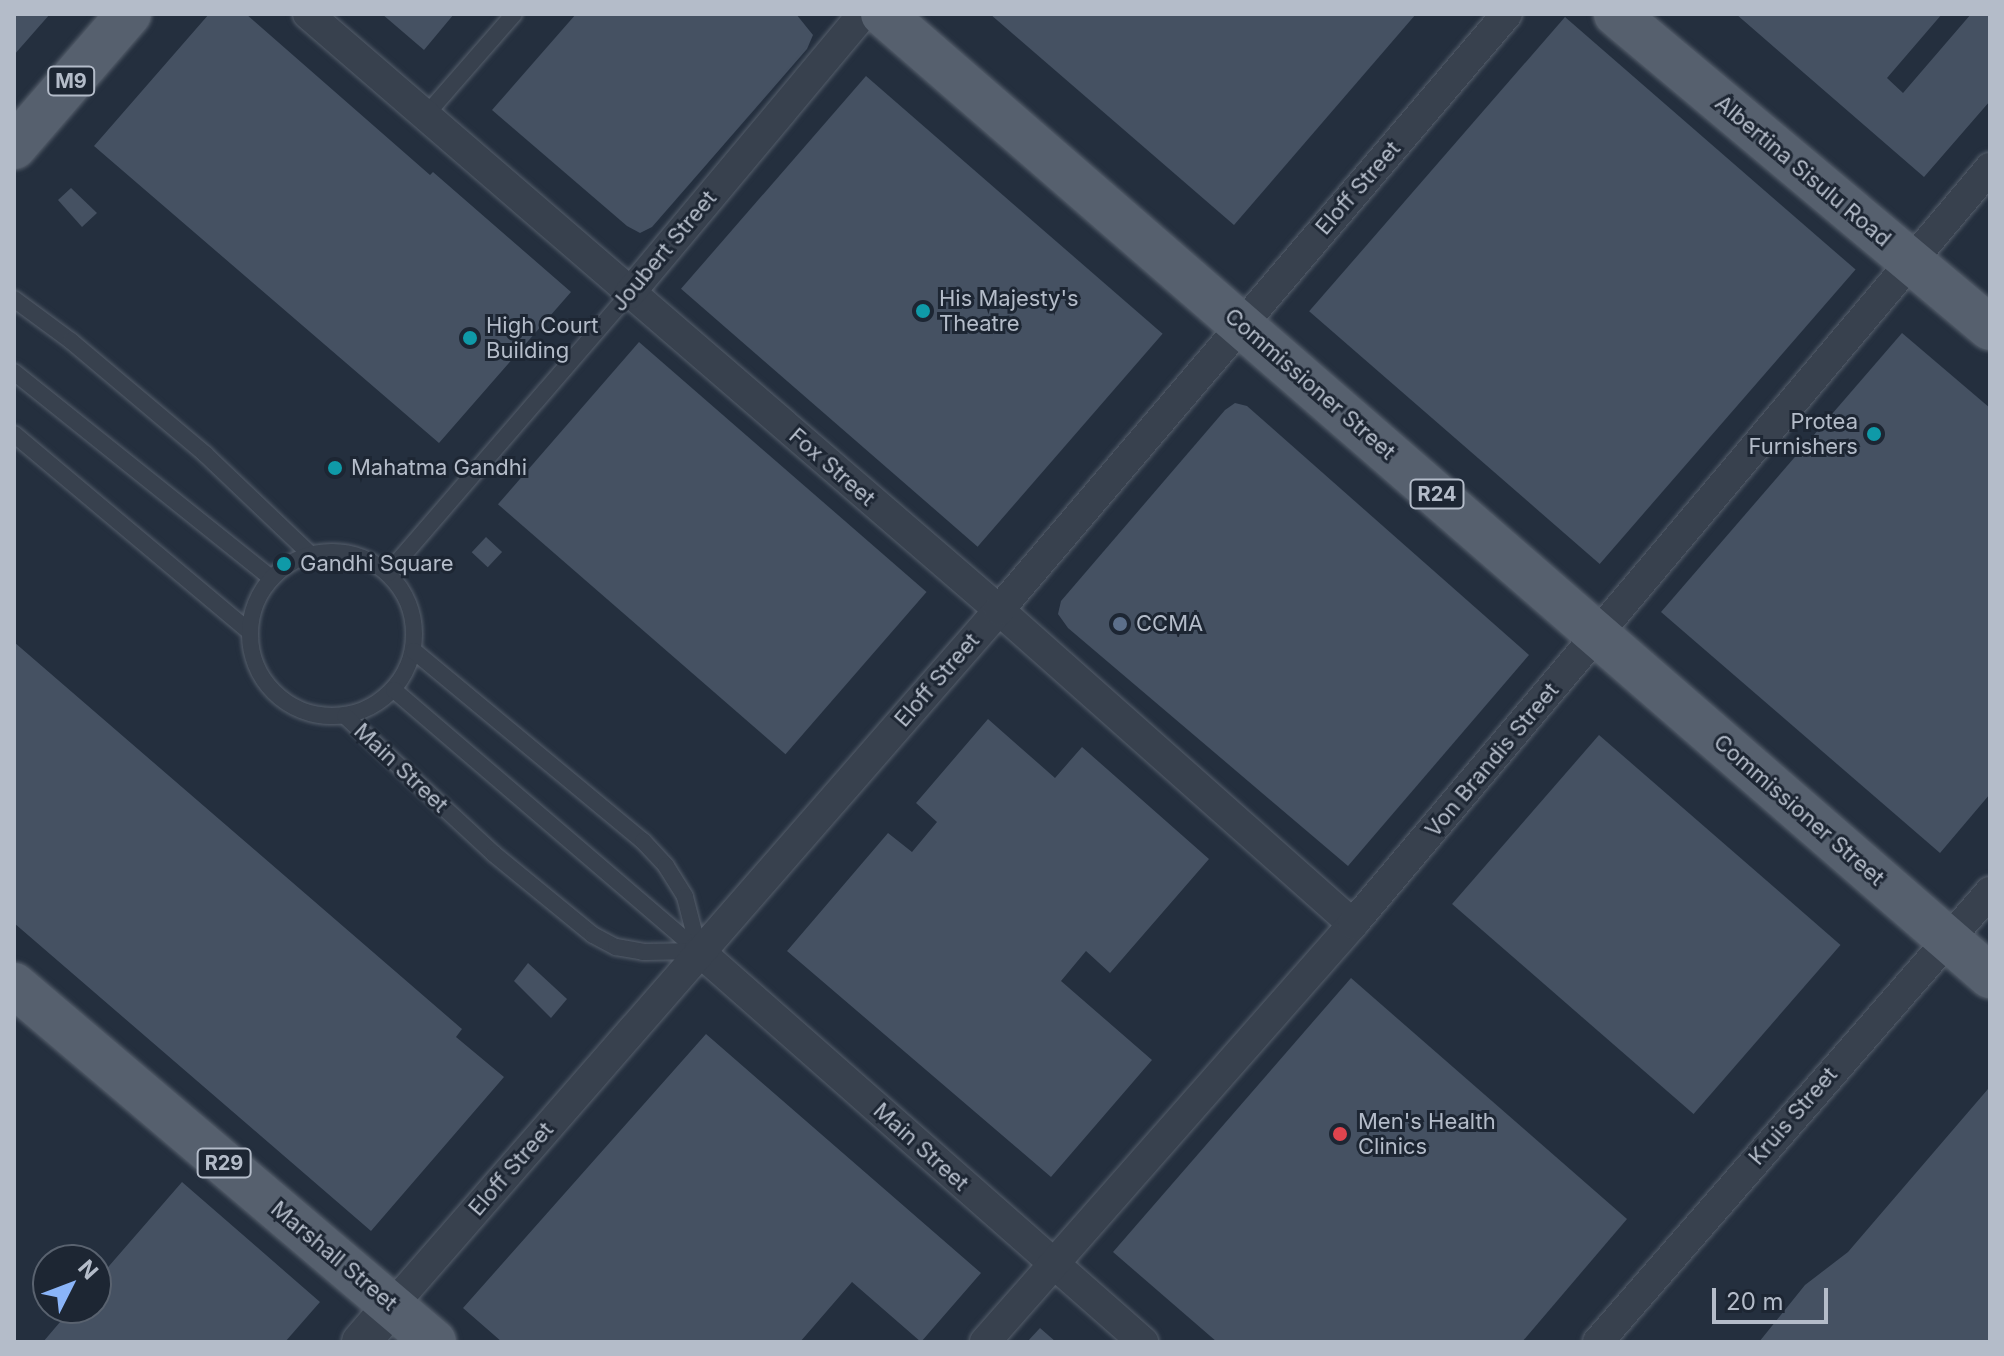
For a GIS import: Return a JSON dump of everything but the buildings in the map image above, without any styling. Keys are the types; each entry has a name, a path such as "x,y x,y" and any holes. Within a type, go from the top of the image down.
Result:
{"main road":[{"name":"M9","path":"14,147 129,14"},
{"name":"Commissioner Street","path":"883,14 1990,976"},
{"name":"Albertina Sisulu Road","path":"1616,14 1990,328"},
{"name":"Marshall Street","path":"14,985 434,1342"}],"street":[{"name":"Fox Street","path":"308,14 999,610 1353,924"},
{"name":"Joubert Street","path":"629,294 863,14"},
{"name":"Eloff Street","path":"361,1342 999,610 1507,14"},
{"name":"Von Brandis Street","path":"985,1342 1051,1263 1353,924 1990,168"},
{"name":"Kruis Street","path":"1598,1342 1990,892"},
{"name":"Main Street","path":"699,951 1143,1342"}],"lane":[{"path":"425,116 514,14"},
{"name":"Joubert Street","path":"388,573 629,294"},
{"path":"14,299 71,341 205,454 310,554"},
{"path":"14,372 271,578"},
{"path":"14,434 249,631"},
{"path":"337,551 365,558 388,573 405,595 415,622 414,651 407,672 394,690 363,711 345,716 310,714 280,699 263,680 252,656 249,631 260,593 271,578 289,563 310,554 337,551"},
{"path":"414,651 643,841 666,866 685,897 699,951"},
{"path":"394,690 699,951"},
{"name":"Main Street","path":"345,716 494,854 593,935 616,947 643,952 699,951"}],"place":[{"name":"His Majesty's Theatre","path":"923,311"},
{"name":"High Court Building","path":"470,338"},
{"name":"Protea Furnishers","path":"1874,434"},
{"name":"Mahatma Gandhi","path":"335,468"},
{"name":"Gandhi Square","path":"284,564"},
{"name":"CCMA","path":"1120,624"},
{"name":"Men's Health Clinics","path":"1340,1134"}]}
